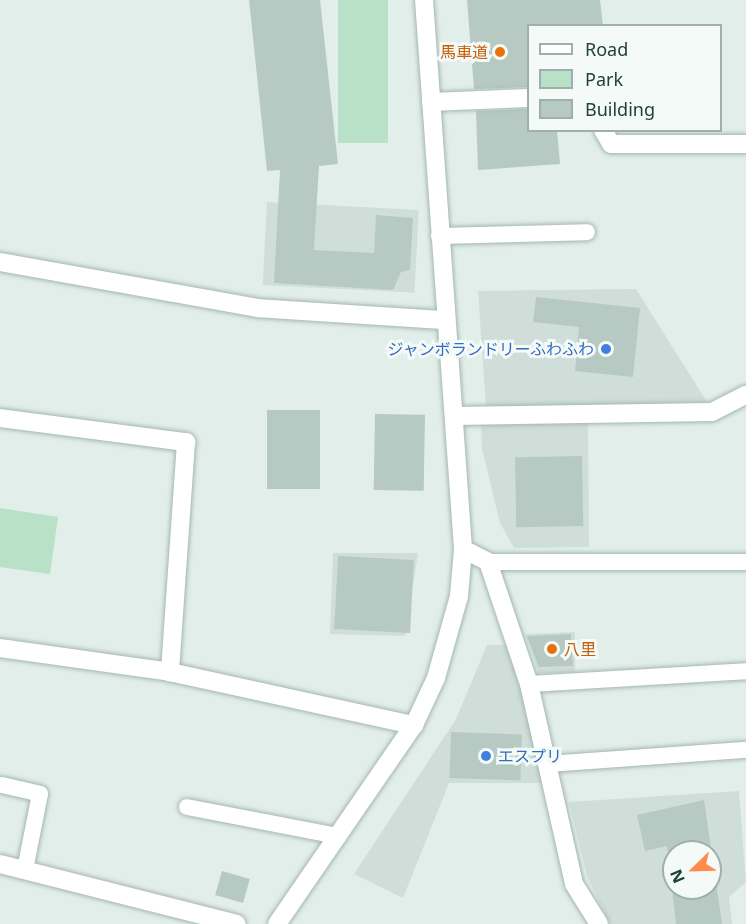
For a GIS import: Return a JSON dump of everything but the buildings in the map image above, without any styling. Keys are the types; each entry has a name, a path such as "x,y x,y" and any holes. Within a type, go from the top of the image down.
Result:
{"street":[{"path":"277,924 414,725 451,633 463,549 423,0"},
{"path":"431,102 527,99"},
{"path":"604,132 611,144 746,144"},
{"path":"0,262 257,308 445,320"},
{"path":"454,416 712,412 746,395"},
{"path":"0,418 186,442 170,672"},
{"path":"463,549 488,562 529,684 549,764 574,884 599,924"},
{"path":"0,648 170,672 414,725"},
{"path":"0,864 237,924"}],"lane":[{"path":"440,236 587,232"},
{"path":"488,562 746,562"},
{"path":"529,684 746,671"},
{"path":"549,764 746,750"},
{"path":"2,785 40,794 25,870"},
{"path":"187,807 339,836"}],"shaded area":[{"path":"267,202 419,210 414,293 263,285"},
{"path":"636,289 707,402 486,407 478,291"},
{"path":"588,421 589,547 514,548 500,523 482,449 481,424"},
{"path":"333,553 418,553 405,636 330,634"},
{"name":"八里","path":"575,632 575,672 539,673 525,634"},
{"path":"487,645 508,645 545,783 449,783 403,898 354,874 456,719"},
{"path":"739,791 746,882 729,897 732,924 610,924 587,876 569,802"}],"green space":[{"path":"338,0 388,0 388,143 338,143"},
{"path":"0,508 58,517 50,574 0,567"}],"place":[{"name":"馬車道","path":"500,52"},
{"name":"ジャンボランドリーふわふわ","path":"606,349"},
{"name":"八里","path":"552,649"},
{"name":"エスプリ","path":"486,756"}]}
